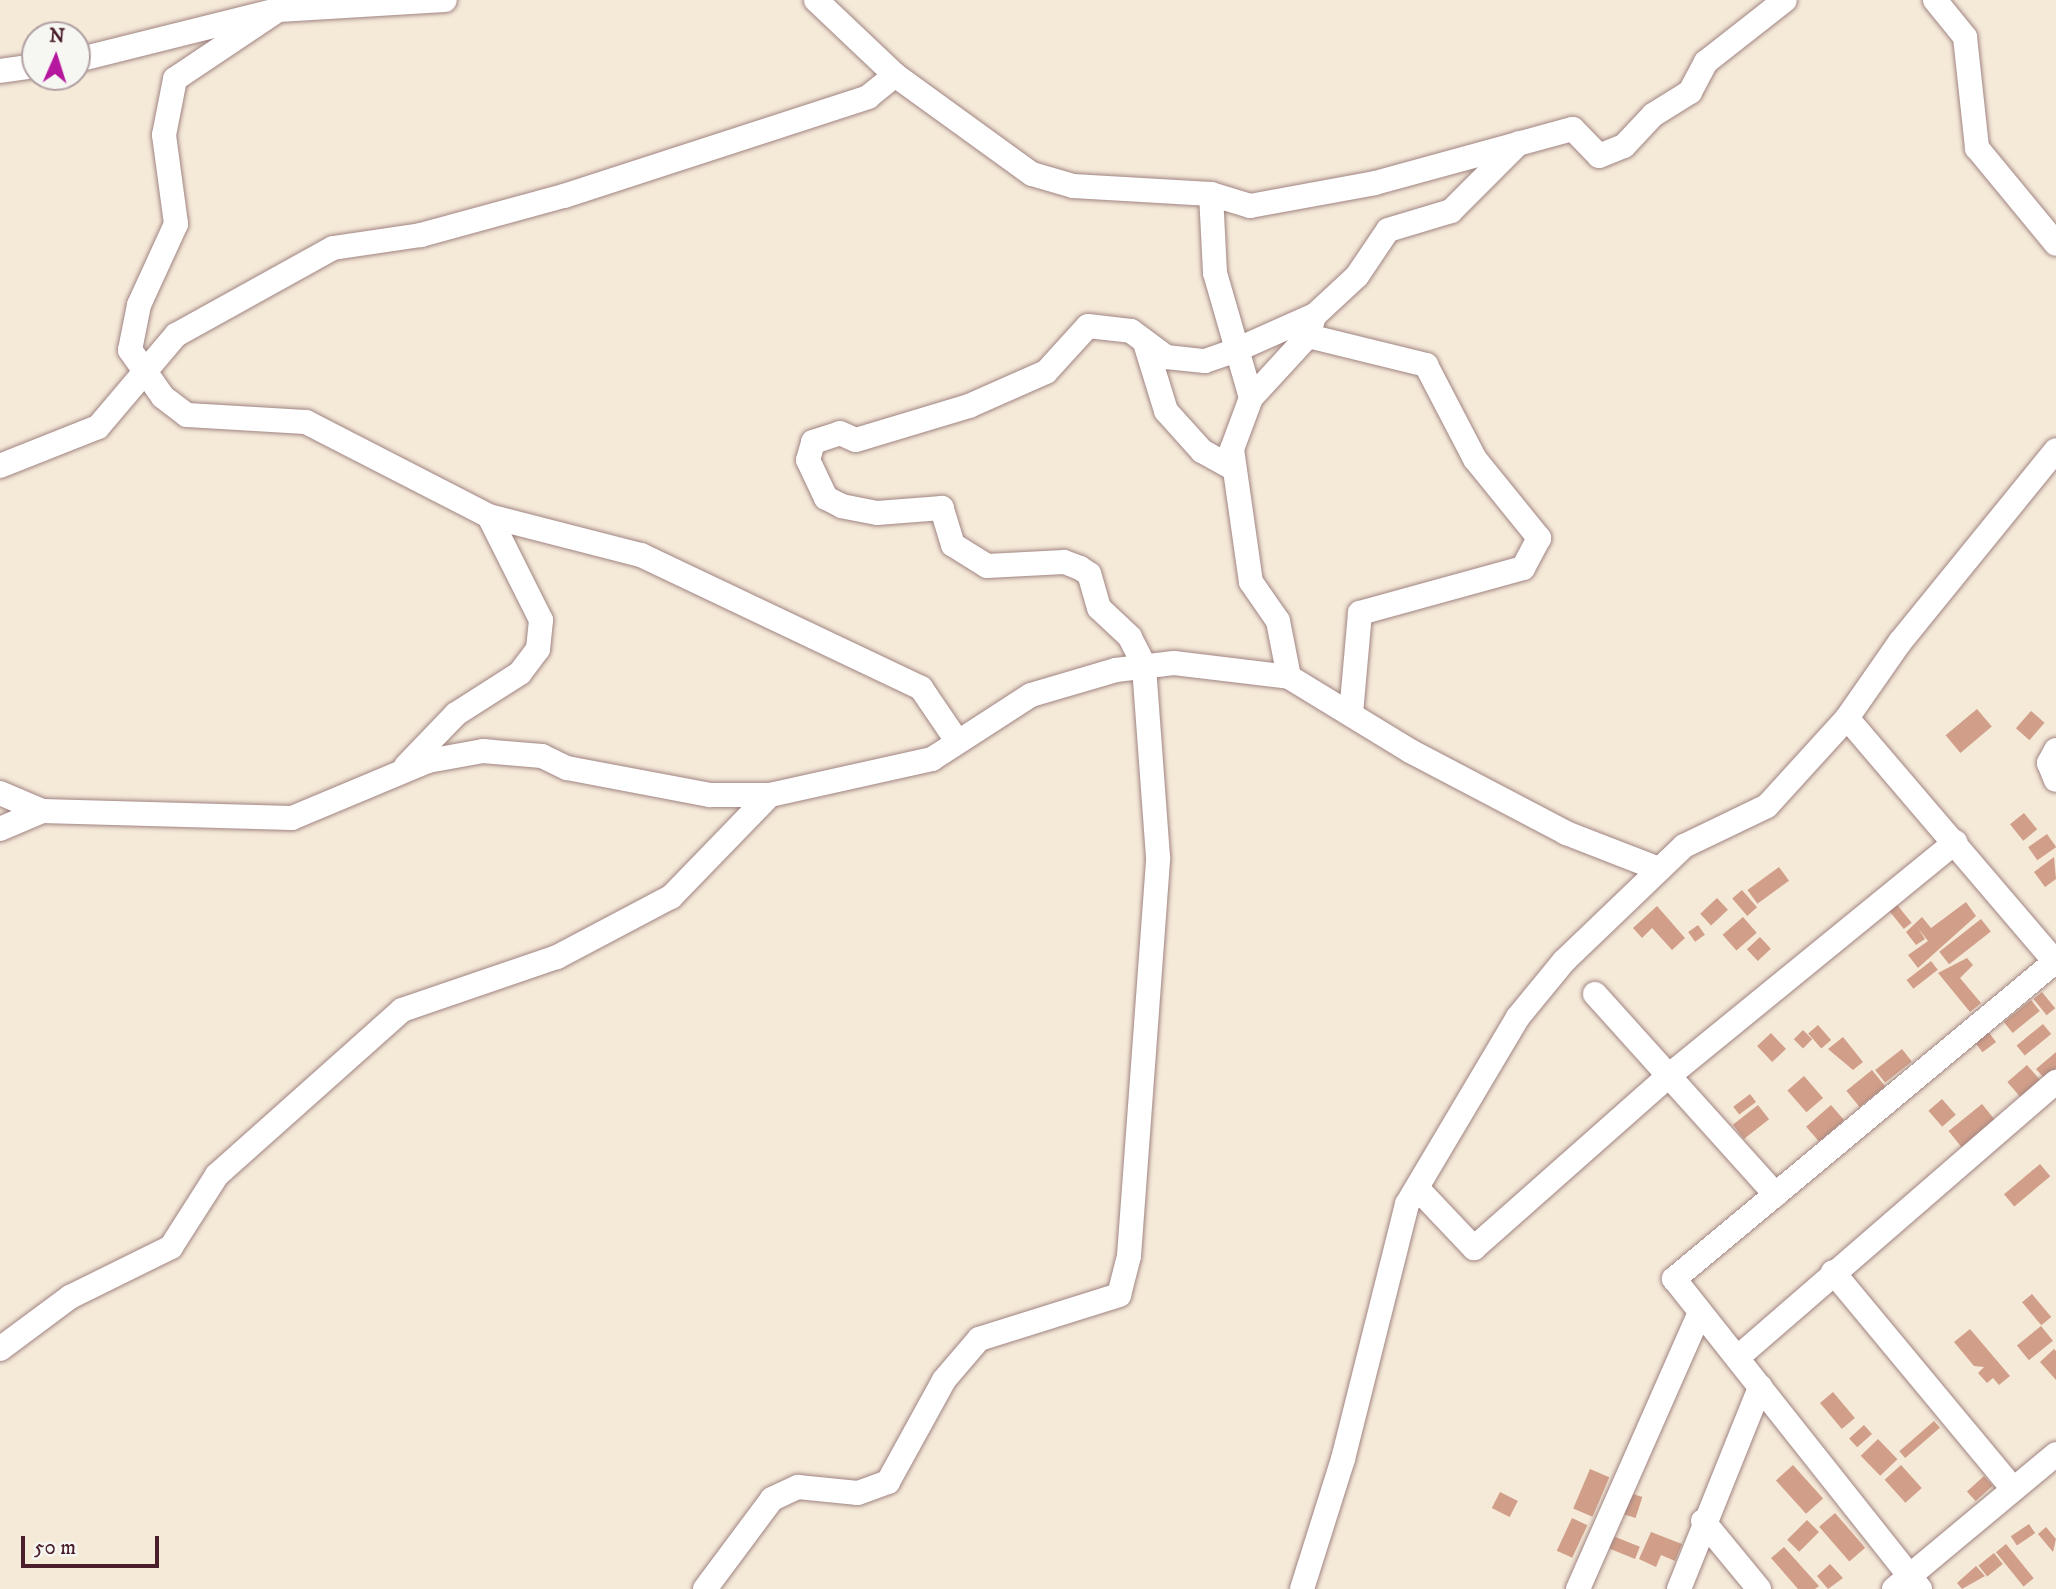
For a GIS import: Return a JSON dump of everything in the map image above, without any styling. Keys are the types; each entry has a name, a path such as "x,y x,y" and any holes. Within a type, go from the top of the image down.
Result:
{"street":[{"path":"91,56 280,5 444,0"},
{"path":"816,0 895,75 1032,174 1073,186 1211,194 1250,206 1311,198 1573,129 1600,156 1624,146 1653,115 1690,92 1706,62 1785,0"},
{"path":"1935,0 1965,37 1977,148 2056,244"},
{"path":"280,5 175,79 164,145 176,224 139,304 130,350 145,376 187,415 306,422 489,516 641,555 921,688 957,741"},
{"path":"0,71 21,68"},
{"path":"0,466 98,427 145,376 176,335 333,248 421,235 552,200 868,97 895,75"},
{"path":"1289,677 1278,621 1251,582 1248,527 1234,469 1232,449 1251,398 1357,276 1388,230 1451,211 1518,142"},
{"path":"1211,194 1215,273 1234,351 1251,398"},
{"path":"705,1589 778,1496 814,1486 858,1493 888,1482 944,1380 979,1339 1119,1295 1129,1256 1158,857 1144,665 1130,637 1099,608 1089,574 1080,568 1064,562 987,566 953,545 942,508 877,513 842,506 826,498 808,452 824,436 856,440 913,426 1046,372 1088,326 1131,331 1166,357 1205,361 1311,326 1426,365 1475,459 1539,538 1523,568 1360,613 1351,713"},
{"path":"1145,343 1166,411 1202,451 1234,469"},
{"path":"1302,1589 1343,1459 1407,1205 1518,1017 1564,961 1684,846 1767,806 1847,718 1900,642 2056,450"},
{"path":"402,771 456,714 520,673 538,649 541,620 489,516"},
{"path":"0,793 42,811 292,818 402,771 483,751 542,756 567,768 710,795 770,795 932,759 1031,695 1144,665 1233,666 1289,677 1566,833 1659,869"},
{"path":"1847,718 2056,962 1674,1279 1760,1387 1907,1585 2013,1489 2056,1454"},
{"path":"2056,750 2049,763 2056,780"},
{"path":"0,1349 70,1297 171,1247 217,1175 402,1010 557,957 671,897 770,795"},
{"path":"0,829 42,811"},
{"path":"1417,1188 1474,1248 1671,1074 1955,842"},
{"path":"1595,994 1671,1074 1776,1195"},
{"path":"1737,1358 1833,1272 2056,1082"},
{"path":"1833,1272 2013,1489"},
{"path":"1578,1589 1700,1313"},
{"path":"1679,1589 1703,1521 1760,1387"},
{"path":"1703,1521 1759,1589"}],"building":[{"path":"1977,709 1992,727 1960,753 1946,735"},
{"path":"2031,711 2045,723 2029,740 2016,728"},
{"path":"2024,813 2037,829 2023,841 2010,824"},
{"path":"2047,834 2056,847 2037,860 2028,847"},
{"path":"2054,857 2056,879 2045,887 2034,872"},
{"path":"1779,867 1789,881 1757,904 1747,890"},
{"path":"1742,890 1757,907 1747,916 1732,899"},
{"path":"1717,898 1728,910 1711,925 1700,914"},
{"path":"1894,901 1912,923 1904,929 1886,907"},
{"path":"1966,902 1976,916 1918,968 1908,955 1928,941 1918,928 1925,939 1916,945 1906,932 1922,917 1931,928"},
{"path":"1657,906 1685,938 1672,950 1652,928 1642,938 1633,928"},
{"path":"1743,917 1757,933 1736,951 1723,935"},
{"path":"1981,919 1991,932 1949,964 1939,952"},
{"path":"1698,925 1705,935 1695,942 1688,932"},
{"path":"1760,937 1771,949 1758,961 1747,949"},
{"path":"1967,958 1973,965 1960,978 1981,1003 1970,1012 1938,973"},
{"path":"1931,961 1938,970 1913,989 1907,980"},
{"path":"2042,992 2055,1008 2047,1015 2033,999"},
{"path":"2031,1000 2040,1011 2013,1033 2004,1022"},
{"path":"2043,1024 2051,1034 2025,1055 2017,1045"},
{"path":"1818,1025 1831,1040 1821,1049 1808,1034"},
{"path":"1803,1030 1812,1039 1803,1048 1794,1039"},
{"path":"1987,1030 1996,1042 1982,1052 1973,1040"},
{"path":"1771,1033 1786,1049 1772,1062 1757,1046"},
{"path":"1843,1037 1863,1062 1853,1070 1828,1049"},
{"path":"1902,1049 1912,1062 1885,1083 1875,1070"},
{"path":"2056,1052 2056,1068 2044,1078 2036,1069"},
{"path":"2027,1065 2040,1080 2020,1097 2007,1082"},
{"path":"1872,1070 1885,1086 1860,1107 1846,1091"},
{"path":"1804,1076 1823,1098 1806,1112 1787,1090"},
{"path":"1750,1094 1756,1102 1739,1115 1733,1107"},
{"path":"1942,1099 1956,1115 1942,1127 1928,1111"},
{"path":"1982,1104 1995,1120 1962,1147 1949,1131"},
{"path":"1758,1105 1769,1119 1744,1139 1733,1125"},
{"path":"1831,1105 1844,1120 1819,1142 1806,1127"},
{"path":"2040,1164 2050,1176 2014,1206 2004,1194"},
{"path":"2032,1294 2051,1317 2041,1325 2022,1302"},
{"path":"2041,1326 2053,1341 2029,1360 2017,1346"},
{"path":"1970,1329 2010,1376 1999,1385 1993,1378 1987,1383 1978,1373 1984,1367 1974,1366 1954,1342"},
{"path":"2054,1349 2056,1351 2056,1380 2040,1362"},
{"path":"1833,1392 1855,1418 1842,1429 1820,1403"},
{"path":"1934,1421 1940,1428 1905,1458 1899,1451"},
{"path":"1864,1425 1872,1434 1857,1447 1849,1438"},
{"path":"1878,1439 1897,1459 1880,1476 1861,1456"},
{"path":"1793,1465 1823,1498 1806,1514 1776,1480"},
{"path":"1901,1465 1922,1488 1905,1503 1885,1480"},
{"path":"1590,1469 1609,1477 1593,1517 1573,1509"},
{"path":"1984,1476 1993,1486 1976,1501 1967,1491"},
{"path":"1500,1492 1518,1501 1510,1517 1492,1508"},
{"path":"1630,1493 1642,1497 1636,1518 1623,1514"},
{"path":"1835,1513 1865,1548 1849,1561 1819,1527"},
{"path":"1572,1518 1587,1525 1572,1558 1557,1551"},
{"path":"1807,1520 1819,1532 1799,1552 1787,1540"},
{"path":"2029,1524 2035,1533 2017,1545 2011,1536"},
{"path":"2046,1527 2056,1539 2053,1552 2038,1534"},
{"path":"1651,1532 1682,1544 1675,1561 1661,1555 1656,1567 1639,1559"},
{"path":"1613,1536 1640,1547 1635,1559 1608,1548"},
{"path":"2006,1544 2034,1578 2024,1586 1996,1552"},
{"path":"1784,1547 1819,1586 1815,1589 1798,1589 1771,1558"},
{"path":"1994,1553 2003,1564 1987,1576 1978,1566"},
{"path":"1830,1564 1843,1578 1828,1589 1817,1576"},
{"path":"1976,1566 1985,1576 1962,1589 1957,1583"}]}
